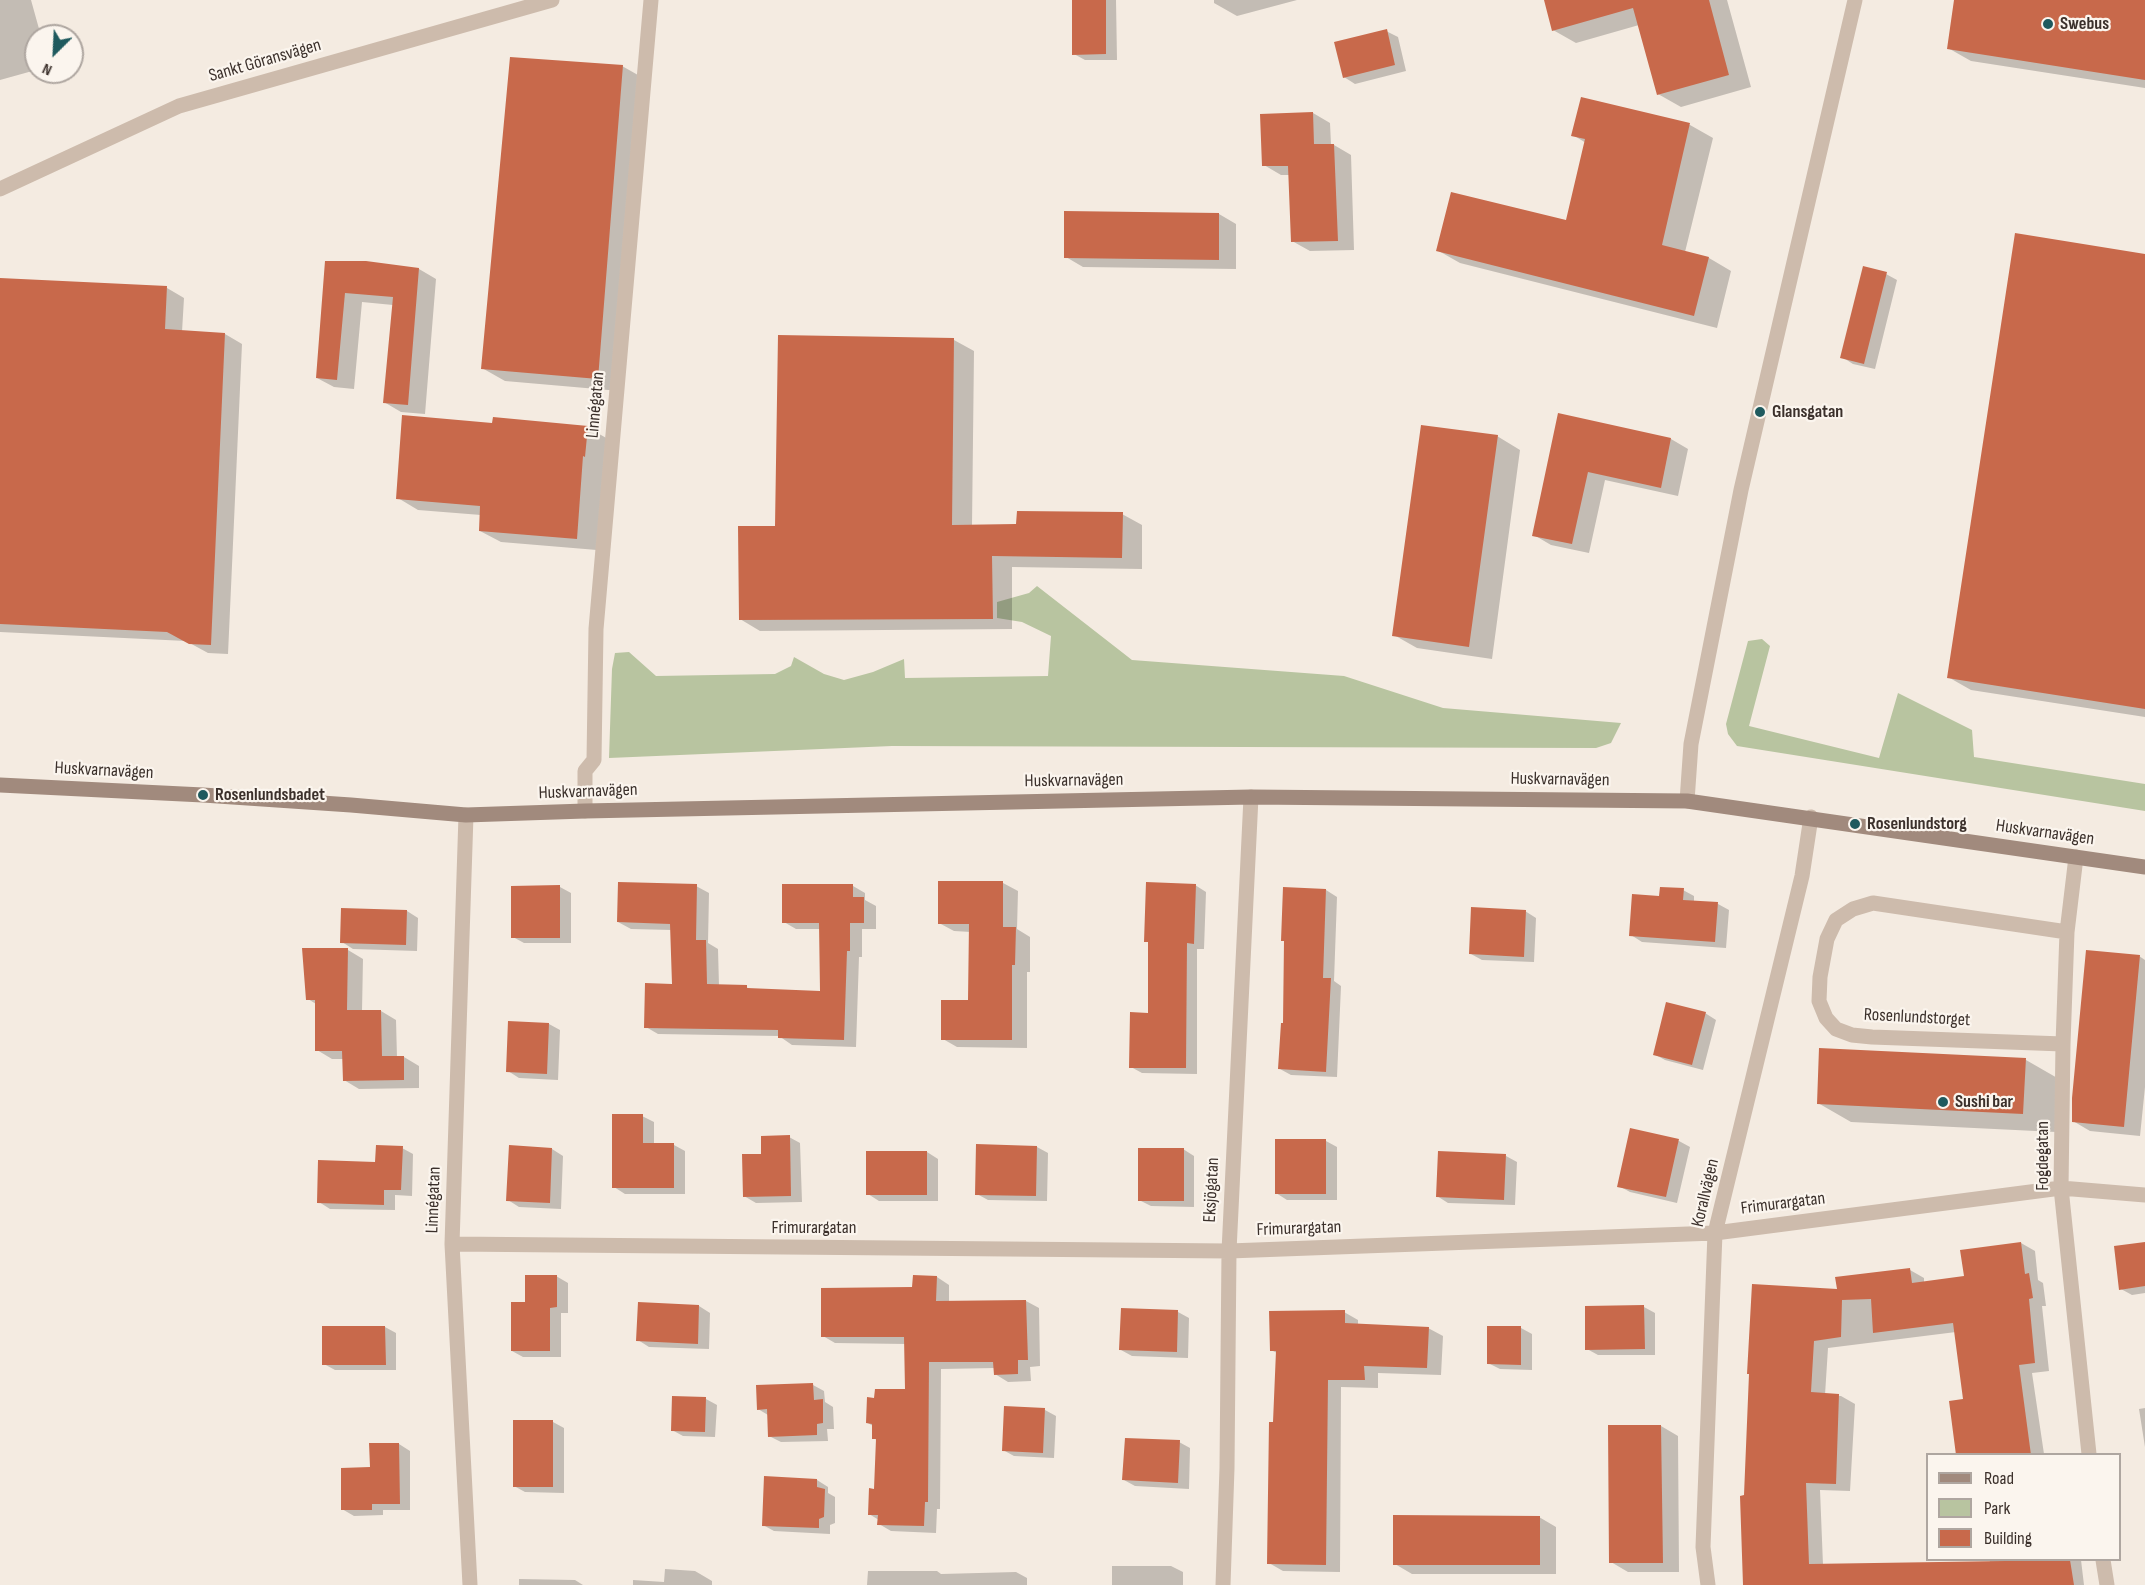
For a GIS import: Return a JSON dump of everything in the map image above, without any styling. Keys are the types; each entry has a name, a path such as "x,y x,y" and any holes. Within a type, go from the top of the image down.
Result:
{"street":[{"name":"Sankt Göransvägen","path":"0,189 179,106 552,0"},
{"name":"Linnégatan","path":"585,811 585,771 594,760 596,629 651,0"},
{"path":"1687,801 1691,744 1741,490 1855,0"},
{"name":"Huskvarnavägen","path":"0,785 203,795 466,815 1251,797 1687,801 1811,817 1958,841 2145,867"},
{"name":"Eksjögatan","path":"1223,1585 1227,1468 1229,1251 1251,797"},
{"name":"Linnégatan","path":"466,815 452,1244 470,1585"},
{"name":"Korallvägen","path":"1708,1585 1703,1547 1715,1233 1802,876 1811,817"},
{"name":"Fogdegatan","path":"2076,857 2067,932 2062,1044 2061,1188 2089,1453"},
{"name":"Rosenlundstorget","path":"2062,1044 1852,1035 1836,1029 1826,1018 1819,1001 1819,993 1827,939 1836,920 1853,909 1873,903 2067,932"},
{"name":"Frimurargatan","path":"452,1244 1229,1251 1715,1233 2061,1188 2145,1195"},
{"path":"2103,1561 2107,1585"}],"green space":[{"path":"1037,586 1132,660 1344,676 1443,708 1621,723 1611,743 1596,748 892,746 609,758 612,669 615,653 629,652 656,676 775,674 791,666 794,657 824,674 844,680 873,672 904,659 905,678 1048,676 1051,636 1022,622 997,618 997,602 1029,593"},
{"path":"1762,639 1770,646 1749,726 1879,758 1898,693 1972,730 1974,757 2145,784 2145,811 1737,746 1728,734 1726,724 1748,641"}],"building":[{"path":"1072,0 1106,0 1106,54 1072,55"},
{"path":"1544,0 1709,0 1729,75 1657,95 1633,8 1552,31"},
{"name":"Swebus","path":"1954,0 2145,0 2145,80 1947,49"},
{"path":"1387,29 1395,65 1343,78 1334,42"},
{"path":"510,57 623,65 598,379 481,369"},
{"path":"1581,97 1690,123 1662,245 1709,257 1694,316 1436,251 1451,192 1566,220 1585,139 1571,136"},
{"path":"1313,112 1314,144 1334,144 1338,241 1291,242 1288,166 1262,166 1260,114"},
{"path":"1064,211 1219,213 1219,260 1064,258"},
{"path":"2015,233 2145,254 2145,709 1947,678"},
{"path":"325,261 366,261 419,268 408,405 383,403 393,297 345,293 337,380 316,378"},
{"path":"1863,266 1887,272 1864,364 1840,358"},
{"path":"0,278 167,286 165,329 225,333 211,645 189,644 167,632 0,624"},
{"path":"778,335 954,338 952,525 1016,524 1017,511 1123,512 1122,558 992,556 993,619 739,620 738,526 775,526"},
{"path":"1558,413 1671,438 1661,488 1588,472 1572,544 1532,536"},
{"path":"402,415 492,423 493,417 588,426 585,457 583,456 577,539 479,531 480,506 396,499"},
{"path":"1421,425 1498,435 1469,647 1392,636"},
{"path":"938,881 1003,881 1003,927 1016,927 1015,965 1012,965 1012,1040 941,1040 941,1000 968,1000 969,924 938,924"},
{"path":"618,882 697,884 696,940 706,940 707,984 820,991 819,923 782,923 782,884 853,884 853,897 864,897 864,923 850,923 844,1040 778,1038 778,1030 644,1028 645,983 672,984 670,924 617,922"},
{"path":"1146,882 1196,884 1194,944 1187,943 1186,1068 1129,1068 1130,1012 1148,1013 1148,942 1144,942"},
{"path":"560,885 560,938 511,938 511,886"},
{"path":"1283,887 1326,889 1323,978 1331,978 1326,1072 1278,1069 1281,1023 1283,1023 1284,941 1281,941"},
{"path":"1660,887 1684,888 1683,900 1718,902 1715,942 1629,936 1632,894 1659,896"},
{"path":"1471,907 1526,910 1524,957 1469,954"},
{"path":"341,908 407,910 406,945 340,943"},
{"path":"302,948 348,948 347,1010 381,1010 382,1056 404,1056 404,1080 343,1081 342,1051 315,1051 315,1000 306,1000"},
{"path":"2086,950 2140,955 2124,1127 2072,1122 2072,1098"},
{"path":"1666,1002 1706,1012 1692,1065 1653,1055"},
{"path":"508,1021 549,1023 547,1074 506,1072"},
{"path":"1819,1048 2026,1058 2023,1114 1817,1104"},
{"path":"612,1114 643,1114 643,1143 674,1143 674,1188 612,1188"},
{"path":"1630,1128 1679,1139 1666,1197 1617,1187"},
{"path":"790,1135 791,1196 743,1197 742,1154 761,1154 761,1136"},
{"path":"1275,1139 1326,1139 1326,1194 1275,1194"},
{"path":"976,1144 1037,1146 1036,1196 975,1195"},
{"path":"376,1145 403,1146 401,1190 384,1190 384,1205 317,1203 318,1160 375,1162"},
{"path":"509,1145 552,1148 550,1203 506,1201"},
{"path":"1138,1148 1184,1148 1184,1201 1138,1201"},
{"path":"866,1151 927,1151 927,1195 866,1195"},
{"path":"1438,1151 1506,1154 1504,1200 1436,1197"},
{"path":"2021,1242 2025,1274 2029,1273 2033,1298 2029,1299 2035,1363 2019,1365 2031,1453 1956,1453 1949,1401 1963,1399 1953,1323 1873,1333 1871,1299 1842,1300 1841,1337 1814,1341 1811,1392 1839,1394 1836,1484 1806,1483 1809,1564 2070,1561 2074,1585 1743,1585 1740,1496 1744,1495 1752,1284 1837,1289 1835,1277 1910,1268 1912,1283 1964,1276 1960,1250"},
{"path":"2145,1242 2145,1286 2119,1290 2114,1246"},
{"path":"525,1275 557,1275 557,1307 550,1308 550,1351 511,1351 511,1302 525,1302"},
{"path":"913,1275 937,1276 936,1301 1026,1300 1028,1360 1018,1360 1018,1374 994,1375 993,1362 929,1362 928,1502 925,1502 924,1526 877,1525 878,1515 868,1515 869,1488 874,1489 876,1439 872,1439 872,1424 866,1423 867,1397 874,1398 875,1389 905,1389 904,1337 821,1337 821,1288 912,1287"},
{"path":"638,1302 699,1305 698,1344 636,1341"},
{"path":"1644,1305 1645,1349 1585,1350 1585,1306"},
{"path":"1121,1308 1178,1310 1177,1352 1119,1350"},
{"path":"1345,1310 1345,1323 1429,1327 1427,1368 1364,1366 1365,1380 1328,1380 1326,1565 1267,1564 1269,1422 1273,1422 1276,1351 1270,1351 1269,1311"},
{"path":"322,1326 385,1326 386,1365 322,1365"},
{"path":"1487,1326 1521,1326 1521,1365 1487,1364"},
{"path":"813,1383 814,1400 823,1399 823,1423 817,1424 817,1435 768,1437 767,1409 757,1410 756,1385"},
{"path":"672,1396 706,1397 705,1432 671,1431"},
{"path":"1004,1406 1045,1408 1043,1453 1002,1451"},
{"path":"513,1420 553,1420 553,1487 513,1487"},
{"path":"1608,1425 1661,1425 1663,1563 1609,1563"},
{"path":"1125,1438 1180,1440 1178,1483 1122,1480"},
{"path":"369,1443 399,1443 400,1504 372,1504 372,1510 341,1510 341,1468 370,1467"},
{"path":"764,1476 817,1479 817,1487 825,1489 824,1517 819,1519 819,1528 762,1526"},
{"path":"1393,1515 1540,1516 1540,1565 1393,1565"}],"place":[{"name":"Swebus","path":"2048,24"},
{"name":"Glansgatan","path":"1760,412"},
{"name":"Rosenlundsbadet","path":"203,795"},
{"name":"Rosenlundstorg","path":"1855,824"},
{"name":"Sushi bar","path":"1943,1102"}]}
